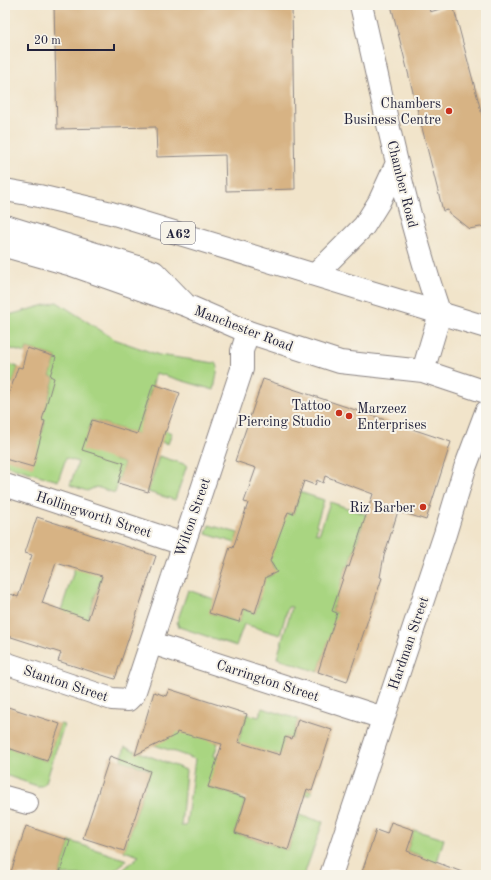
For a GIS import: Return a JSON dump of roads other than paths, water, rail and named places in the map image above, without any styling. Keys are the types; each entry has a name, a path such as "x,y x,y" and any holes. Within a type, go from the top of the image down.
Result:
{"main road":[{"name":"Chamber Road","path":"361,5 397,163 427,276 440,314"},
{"path":"316,274 364,226 378,202 397,163"},
{"name":"A62","path":"5,190 39,196 111,213 316,274 440,314 486,326"},
{"path":"5,226 154,272 188,306"},
{"name":"Manchester Road","path":"5,246 72,265 188,306 248,332 340,362 423,370 486,392"},
{"path":"423,370 440,314"},
{"name":"Wilton Street","path":"128,700 134,694 138,686 158,620 242,368 242,351 248,332"},
{"name":"Hardman Street","path":"331,875 443,540 465,468 486,412"},
{"name":"Hollingworth Street","path":"5,485 183,544"},
{"name":"Carrington Street","path":"152,643 383,718"},
{"name":"Stanton Street","path":"5,663 112,699 128,700"},
{"path":"5,797 27,803"}],"place":[{"name":"Chambers Business Centre","path":"449,111"},
{"name":"Tattoo Piercing Studio","path":"339,413"},
{"name":"Marzeez Enterprises","path":"349,416"},
{"name":"Riz Barber","path":"423,507"}]}
